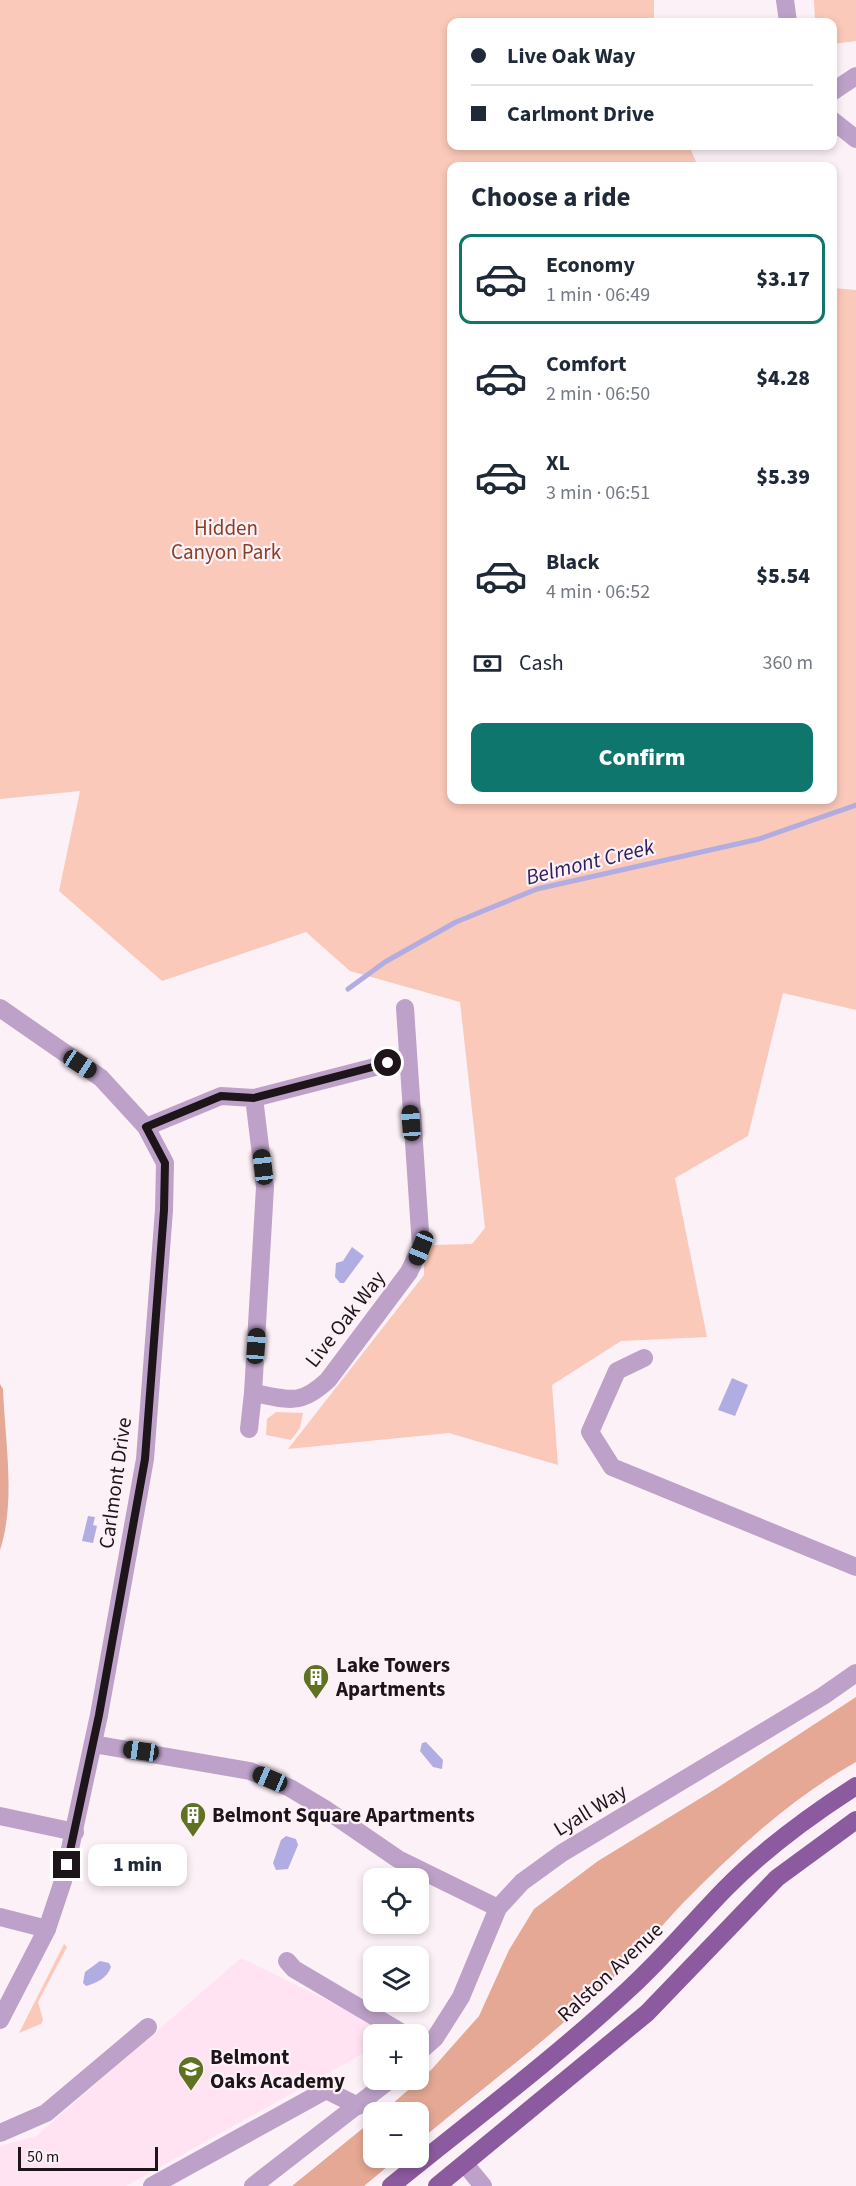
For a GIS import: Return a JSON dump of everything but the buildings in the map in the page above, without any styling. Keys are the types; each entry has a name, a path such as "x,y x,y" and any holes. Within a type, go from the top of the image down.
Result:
{"main road":[{"name":"Ralston Avenue","path":"391,2186 595,2020 655,1964 725,1890 759,1858 795,1828 856,1786"},
{"path":"437,2186 647,2013 777,1878 856,1820"}],"street":[{"path":"785,0 787,18"},
{"path":"837,89 856,76"},
{"path":"837,124 856,139"},
{"name":"Carlmont Drive","path":"0,1008 101,1078 146,1127 165,1163 164,1210 145,1459 93,1744 75,1832 47,1929 0,2020"},
{"name":"Live Oak Way","path":"253,1393 294,1400 312,1395 328,1380 414,1265 421,1248 406,1059 405,1008"},
{"path":"146,1127 221,1096 254,1098 406,1059"},
{"path":"249,1429 266,1187 254,1098"},
{"path":"644,1358 617,1371 590,1432 612,1467 856,1567"},
{"name":"Lyall Way","path":"429,2042 435,2038 461,1997 498,1908 522,1882 562,1853 823,1696 856,1672"},
{"path":"93,1744 250,1771 307,1798 398,1859 498,1908"},
{"path":"0,1816 75,1832"},
{"path":"0,1917 47,1929"},
{"path":"287,1961 294,1969 387,2024"},
{"path":"0,2133 46,2113 148,2027"},
{"path":"152,2186 326,2090 358,2106"},
{"path":"253,2186 378,2090"},
{"path":"465,2164 483,2186"}],"shaded area":[{"path":"352,1247 364,1256 344,1283 340,1283 335,1277 336,1263 343,1261"},
{"path":"732,1378 748,1385 735,1416 718,1410"},
{"path":"0,1384 3,1389 9,1491 5,1531 0,1550"},
{"path":"88,1516 95,1517 93,1525 97,1526 93,1543 82,1541"},
{"path":"856,1697 856,1762 809,1792 742,1846 681,1905 602,1989 429,2133 429,2102 394,2102 408,2090 429,2090 429,2072 479,2016 509,1950 534,1909 598,1861 717,1788"},
{"path":"426,1742 443,1760 442,1769 433,1767 420,1751 422,1743"},
{"path":"286,1836 296,1839 298,1845 288,1869 276,1870 273,1863 281,1840"},
{"name":"Belmont Oaks Academy","path":"241,1958 376,2024 363,2024 363,2054 126,2186 0,2186 0,2146 36,2136"},
{"path":"100,1961 109,1963 111,1967 109,1971 101,1979 86,1986 83,1983 85,1972"},
{"path":"363,2128 363,2168 386,2168 364,2186 292,2186"}],"green space":[{"name":"Hidden Canyon Park","path":"0,0 654,0 654,18 447,18 447,150 691,150 696,162 447,162 447,804 837,804 837,288 856,290 856,1010 783,993 748,1136 675,1178 707,1337 621,1341 552,1385 558,1465 449,1433 288,1449 424,1275 430,1245 472,1244 485,1228 460,1002 350,971 306,932 162,981 59,891 80,791 0,799"},
{"path":"814,0 856,0 856,41 837,43 837,18 815,18"},
{"path":"276,1412 303,1413 300,1428 291,1440 266,1435 267,1419"},
{"path":"64,1944 67,1947 38,2002 43,2020 41,2024 19,2033"}],"waterway":[{"name":"Belmont Creek","path":"348,989 385,962 456,922 537,889 759,839 856,805"}],"place":[{"name":"Lake Towers Apartments","path":"316,1700"},
{"name":"Belmont Square Apartments","path":"193,1838"},
{"name":"Belmont Oaks Academy","path":"191,2092"}],"route":[{"path":"67,1865 99,1715 145,1459 152,1341 164,1210 165,1163 146,1127 221,1096 254,1098 388,1063"}]}
